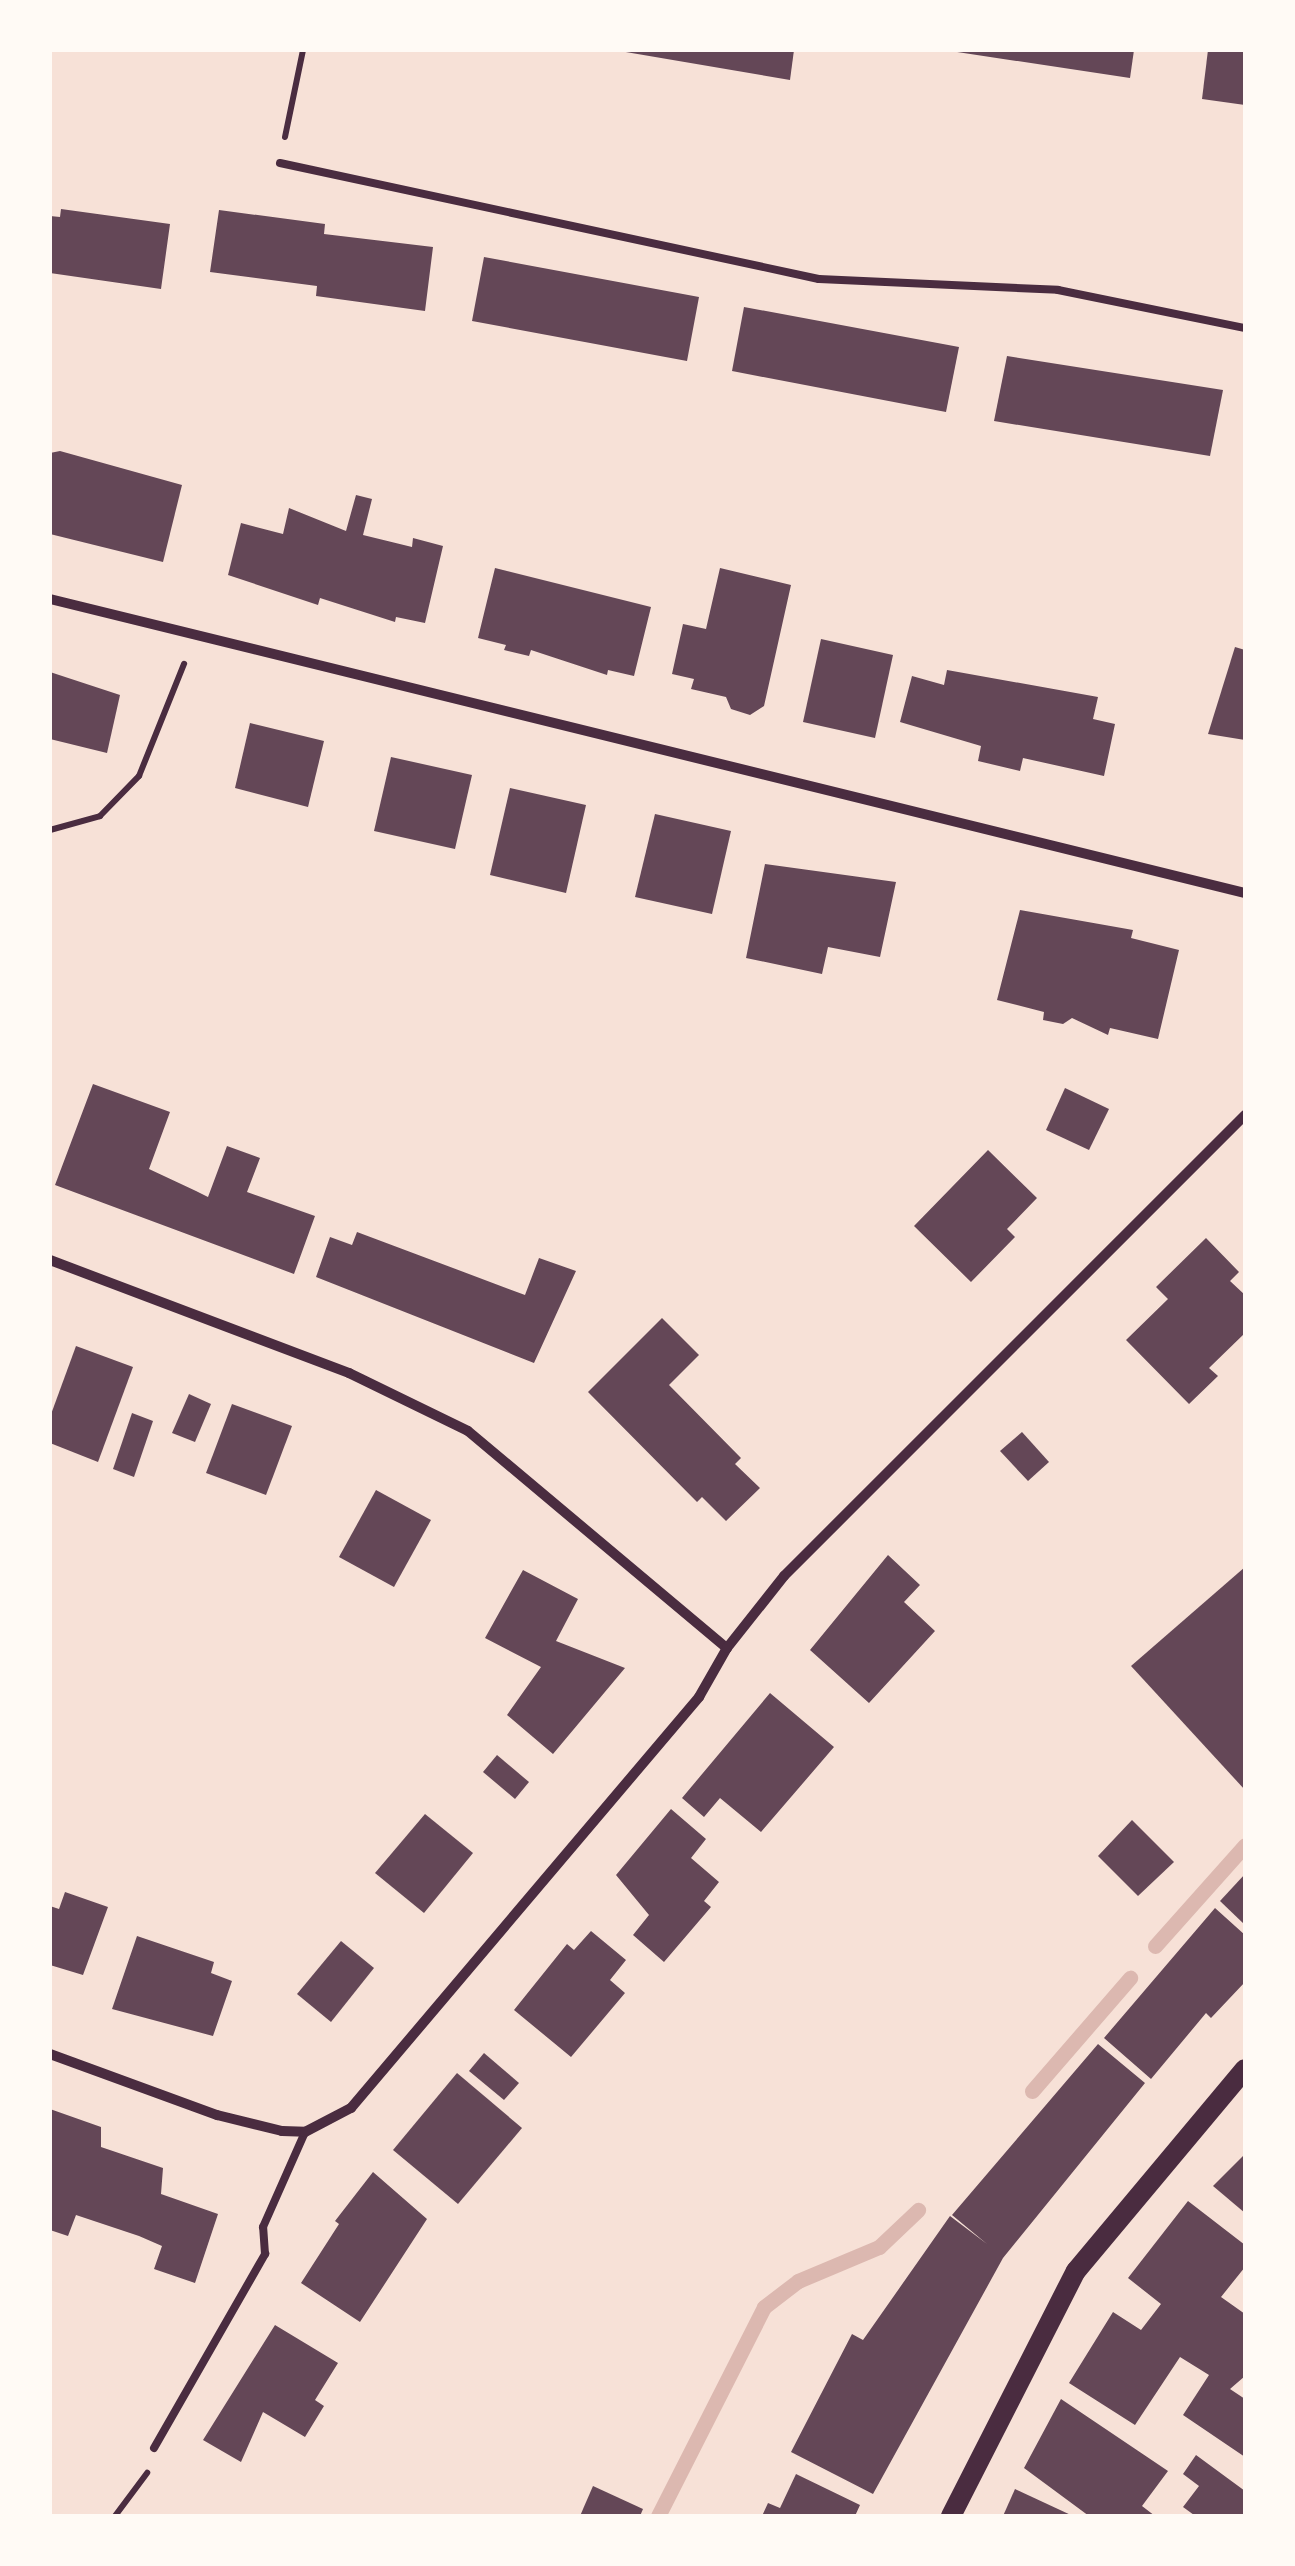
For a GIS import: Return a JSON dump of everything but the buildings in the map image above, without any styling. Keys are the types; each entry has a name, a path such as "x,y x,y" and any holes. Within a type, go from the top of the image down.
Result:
{"main road":[{"path":"950,2516 1076,2270 1245,2069"}],"street":[{"path":"50,599 1245,893"},
{"path":"50,2054 216,2115 306,2132 351,2108 700,1696 727,1648 784,1576 1245,1115"},
{"path":"50,1260 349,1373 468,1430 727,1648"}],"lane":[{"path":"280,163 819,279 1058,290 1245,328"},
{"path":"154,2448 256,2272 264,2254 263,2226 306,2132"}],"path":[{"path":"280,163 302,50"},
{"path":"50,830 100,816 139,776 194,635"},
{"path":"116,2516 147,2473 154,2448"}],"waterway":[{"path":"1155,1946 1245,1845"},
{"path":"1032,2091 1130,1978"},
{"path":"658,2516 764,2307 798,2281 879,2247 918,2210"}]}
